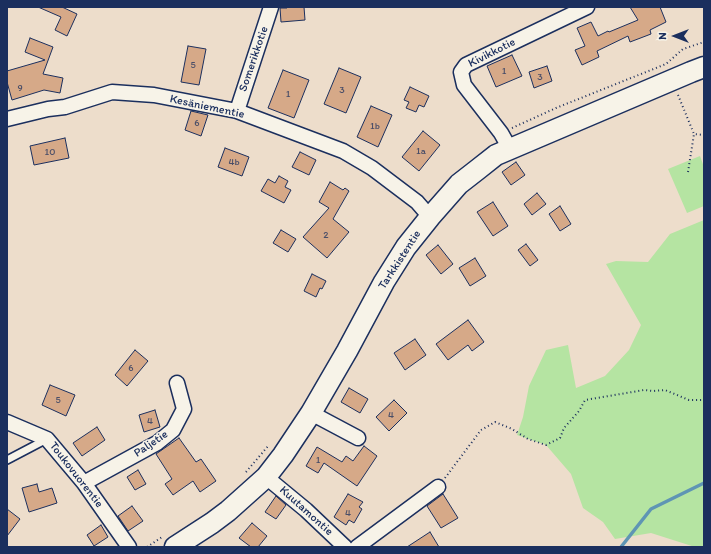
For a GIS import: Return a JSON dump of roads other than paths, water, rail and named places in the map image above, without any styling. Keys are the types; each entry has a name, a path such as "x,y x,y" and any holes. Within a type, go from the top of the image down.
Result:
{"street":[{"name":"Somerikkotie","path":"237,111 270,14 271,7"},
{"name":"Kivikkotie","path":"510,149 502,133 464,85 461,72 466,65 587,7"},
{"name":"Tarkkistentie","path":"175,547 212,523 248,494 266,476 283,455 311,413 347,351 384,282 406,247 459,184 496,155 669,72 704,67"},
{"name":"Kesäniementie","path":"7,119 48,109 65,107 112,92 154,96 237,111 343,151 372,168 417,202 430,217"},
{"name":"Paljetie","path":"84,483 157,444 173,430 184,409 177,383"},
{"path":"311,413 358,438"},
{"name":"Toukovuorentie","path":"7,422 47,439 84,483 129,547"},
{"name":"Kuutamontie","path":"266,476 306,510 345,547"},
{"path":"357,547 438,487"}],"lane":[{"path":"7,460 47,439"}],"waterway":[{"path":"621,547 651,509 704,483"}]}
